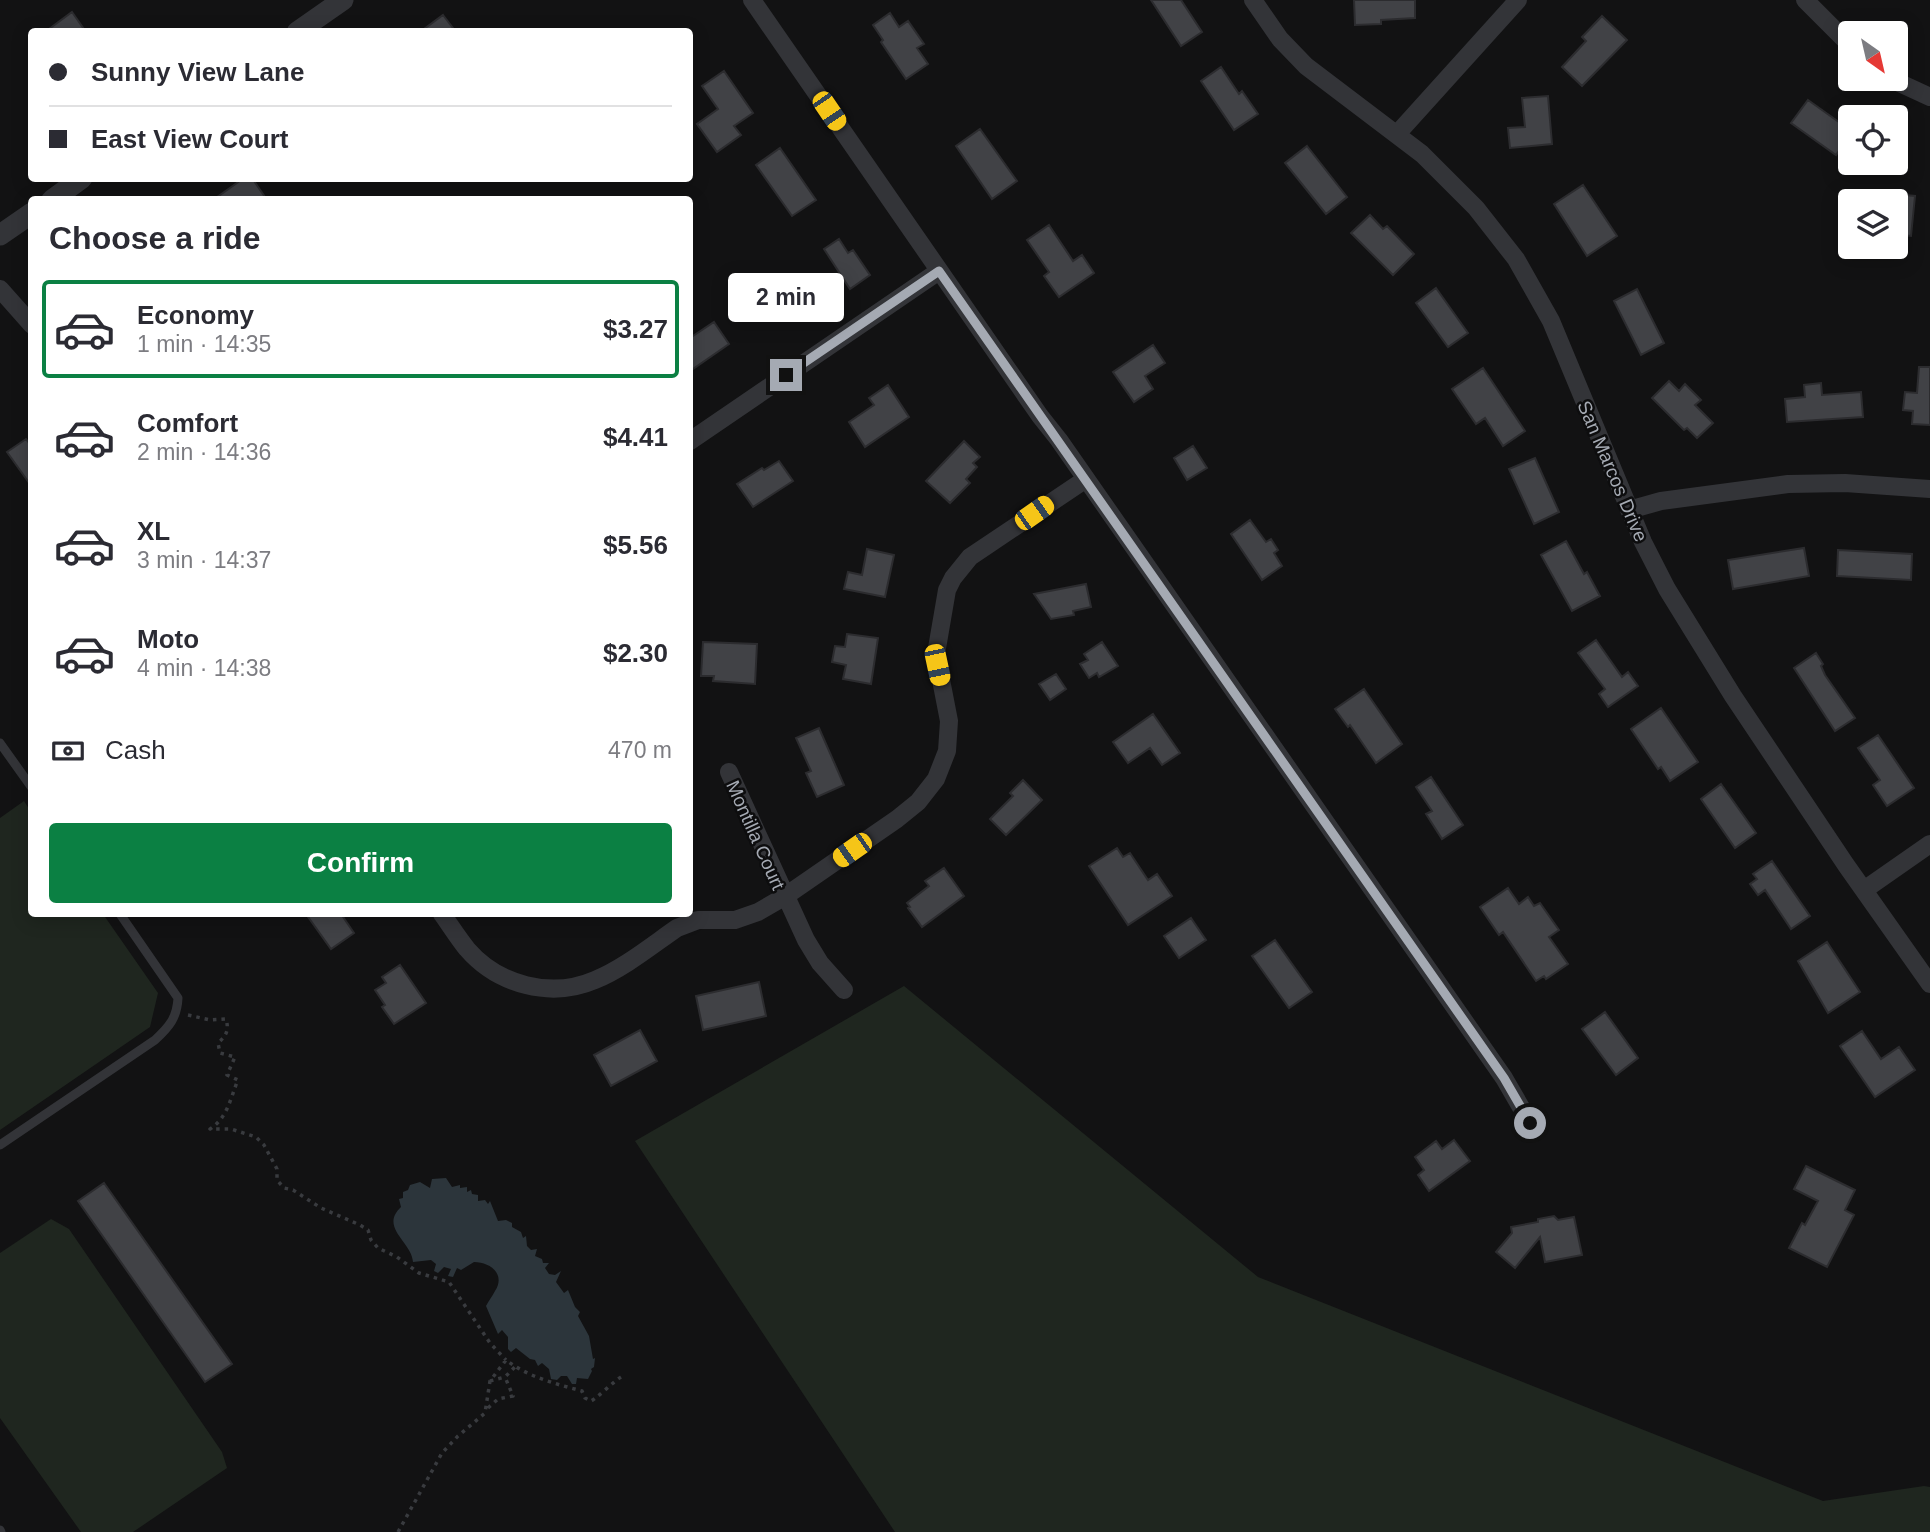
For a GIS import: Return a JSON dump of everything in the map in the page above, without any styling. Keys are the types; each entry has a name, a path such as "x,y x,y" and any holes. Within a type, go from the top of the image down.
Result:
{"street":[{"path":"303,28 343,0"},
{"path":"752,0 1504,1078 1530,1123"},
{"name":"San Marcos Drive","path":"1253,0 1280,39 1306,66 1339,94 1422,154 1476,208 1516,259 1536,291 1565,353 1629,510 1667,589 1697,639 1864,890 1930,984"},
{"path":"1397,134 1518,0"},
{"path":"1805,0 1838,33"},
{"path":"1908,87 1930,97"},
{"path":"57,196 77,182"},
{"path":"0,235 28,216"},
{"path":"693,439 939,271"},
{"path":"0,289 28,320"},
{"path":"444,917 468,949 499,975 516,983 556,989 593,981 612,972 677,928 689,923 746,918 784,897 897,819 928,791 943,765 949,736 949,721 936,654 947,590 953,578 970,557 1086,479"},
{"path":"1629,510 1661,501 1788,484 1845,483 1930,489"},
{"name":"Montilla Court","path":"729,772 784,897 820,962 844,990"},
{"path":"1864,890 1930,844"}],"lane":[{"path":"0,743 28,782"},
{"path":"0,1145 155,1040 169,1027 177,1013 178,998 122,917"}],"path":[{"path":"177,1013 210,1020 226,1019 228,1028 225,1037 218,1043 220,1053 235,1057 228,1075 238,1080 228,1110 219,1123 210,1129 231,1129 256,1137 264,1145 277,1169 277,1180 284,1188 293,1190 321,1209 368,1230 377,1248 397,1257 419,1273 449,1282 490,1343 515,1367 582,1391 585,1398 591,1401 597,1399 606,1387 621,1377"},
{"path":"486,1409 490,1381 506,1360"},
{"path":"490,1381 505,1377 515,1367"},
{"path":"398,1532 442,1453 498,1399 513,1396 505,1377"}],"shaded area":[{"path":"24,801 28,807 28,917 105,917 158,993 150,1027 0,1130 0,818"},
{"path":"904,986 1258,1277 1823,1501 1930,1487 1930,1532 895,1532 635,1141"},
{"path":"446,1178 452,1187 467,1187 467,1192 471,1190 472,1194 478,1195 478,1201 485,1200 488,1204 490,1201 498,1221 506,1220 512,1223 512,1227 521,1232 523,1238 526,1236 527,1246 531,1250 537,1249 535,1256 542,1259 543,1263 549,1263 545,1268 549,1274 555,1275 561,1271 556,1282 564,1293 568,1290 580,1312 578,1316 589,1336 593,1359 595,1358 588,1379 577,1378 576,1384 572,1384 567,1376 551,1379 549,1369 542,1363 538,1366 535,1360 516,1348 511,1352 508,1349 508,1337 502,1330 498,1334 486,1306 499,1279 491,1267 474,1262 461,1270 457,1268 453,1277 448,1276 451,1269 444,1267 438,1273 434,1271 436,1264 431,1260 413,1262 393,1222 401,1207 399,1199 403,1198 403,1192 408,1190 410,1185 420,1182 430,1188 432,1179"},
{"path":"51,1219 69,1229 222,1452 227,1468 133,1532 81,1532 0,1418 0,1253"}],"building":[{"path":"1151,0 1181,0 1202,32 1181,46"},
{"path":"1354,0 1415,0 1415,18 1355,25"},
{"path":"72,12 83,28 50,28"},
{"path":"890,13 899,27 908,21 924,44 917,48 928,64 906,79 873,25"},
{"path":"443,15 453,28 425,28"},
{"path":"1602,16 1627,40 1582,86 1562,67 1586,41 1582,37"},
{"path":"1221,67 1239,94 1242,91 1258,114 1234,130 1201,81"},
{"path":"724,71 753,113 734,126 741,135 717,152 697,124 718,109 702,86"},
{"path":"1548,96 1552,144 1510,148 1508,128 1525,127 1522,98"},
{"path":"1808,100 1838,121 1838,152 1836,155 1791,123"},
{"path":"980,129 1017,181 992,199 956,146"},
{"path":"1307,146 1347,197 1326,214 1285,163"},
{"path":"780,148 816,200 792,216 756,165"},
{"path":"238,182 255,182 264,196 219,196"},
{"path":"1583,185 1617,236 1587,256 1554,204"},
{"path":"1908,195 1915,196 1911,236 1908,236"},
{"path":"1370,215 1383,229 1387,226 1414,254 1393,275 1351,233"},
{"path":"1049,225 1073,261 1082,255 1094,273 1059,297 1044,276 1049,272 1027,240"},
{"path":"839,239 848,253 853,250 870,275 850,289 824,249"},
{"path":"1436,288 1468,333 1448,347 1416,303"},
{"path":"1637,289 1664,343 1641,355 1614,301"},
{"path":"714,322 729,344 693,369 693,336"},
{"path":"1153,345 1165,363 1145,376 1153,389 1134,402 1113,372"},
{"path":"1919,367 1930,367 1930,425 1912,424 1913,411 1903,410 1905,392 1917,393"},
{"path":"1483,368 1525,431 1503,446 1485,418 1476,424 1452,389"},
{"path":"1669,381 1679,391 1685,384 1701,400 1695,405 1713,423 1697,438 1687,428 1684,430 1652,398"},
{"path":"1821,383 1822,395 1861,392 1863,417 1787,422 1785,399 1805,397 1804,385"},
{"path":"888,385 909,417 865,447 849,422 874,405 869,398"},
{"path":"26,439 28,442 28,481 7,452"},
{"path":"964,441 980,457 973,463 977,467 966,479 970,483 950,503 926,481"},
{"path":"1193,446 1207,468 1187,480 1174,458"},
{"path":"1535,458 1559,512 1534,524 1509,469"},
{"path":"779,461 793,481 753,507 737,484"},
{"path":"1250,520 1266,542 1271,539 1278,550 1274,553 1282,566 1262,580 1231,534"},
{"path":"1566,541 1600,596 1572,611 1541,555"},
{"path":"1804,548 1809,576 1733,589 1728,560"},
{"path":"867,549 894,555 885,597 844,589 848,572 862,575"},
{"path":"1838,550 1912,554 1911,580 1837,576"},
{"path":"1086,584 1091,607 1073,611 1074,615 1051,619 1034,594"},
{"path":"847,634 878,638 871,684 843,679 846,665 832,662 835,646 845,647"},
{"path":"1596,640 1622,677 1628,672 1638,686 1608,707 1599,694 1605,689 1578,653"},
{"path":"703,642 757,644 755,684 713,681 714,676 701,676"},
{"path":"1102,642 1118,666 1099,677 1097,673 1089,678 1080,664 1088,660 1084,654"},
{"path":"1816,653 1823,664 1821,666 1825,675 1855,718 1835,731 1794,668"},
{"path":"1056,674 1066,689 1050,700 1039,684"},
{"path":"1364,689 1402,744 1376,763 1350,725 1348,727 1335,709"},
{"path":"1661,708 1698,762 1670,781 1661,767 1658,769 1631,729"},
{"path":"1153,714 1180,753 1162,765 1150,748 1128,763 1113,742"},
{"path":"819,728 844,785 817,797 806,773 811,771 796,738"},
{"path":"1878,735 1914,788 1887,806 1873,785 1880,780 1858,748"},
{"path":"1431,777 1463,825 1442,839 1426,814 1432,811 1416,787"},
{"path":"1023,780 1042,800 1006,835 990,819 1013,796 1010,793"},
{"path":"1721,784 1756,833 1735,848 1701,799"},
{"path":"1117,848 1123,857 1130,853 1148,880 1157,874 1172,896 1128,925 1089,866"},
{"path":"1772,861 1810,916 1791,929 1765,890 1758,895 1750,884 1757,879 1753,874"},
{"path":"944,868 964,896 922,927 907,903 929,886 925,881"},
{"path":"1508,888 1519,904 1528,897 1534,906 1540,903 1559,930 1549,937 1568,964 1546,979 1544,976 1536,981 1503,932 1499,935 1480,907"},
{"path":"308,917 343,917 354,933 331,949"},
{"path":"1191,918 1206,940 1179,958 1164,936"},
{"path":"1275,940 1312,992 1289,1008 1252,956"},
{"path":"1827,942 1860,992 1828,1013 1798,961"},
{"path":"400,965 426,1003 394,1024 382,1007 385,1005 375,990 386,983 382,977"},
{"path":"759,982 766,1016 703,1030 696,996"},
{"path":"1605,1012 1638,1058 1616,1075 1582,1029"},
{"path":"640,1030 657,1061 611,1086 594,1055"},
{"path":"1862,1031 1881,1059 1899,1047 1915,1070 1875,1097 1840,1046"},
{"path":"1454,1140 1470,1161 1429,1191 1418,1175 1424,1170 1415,1157 1436,1141 1442,1149"},
{"path":"1806,1166 1855,1190 1845,1210 1854,1215 1827,1267 1789,1248 1818,1201 1794,1189"},
{"path":"104,1183 232,1364 205,1382 78,1201"},
{"path":"1554,1216 1558,1220 1574,1217 1582,1255 1545,1262 1540,1237 1515,1268 1496,1252 1512,1233 1511,1227"}],"route":[{"path":"786,375 939,271 1504,1078 1530,1123"}]}
